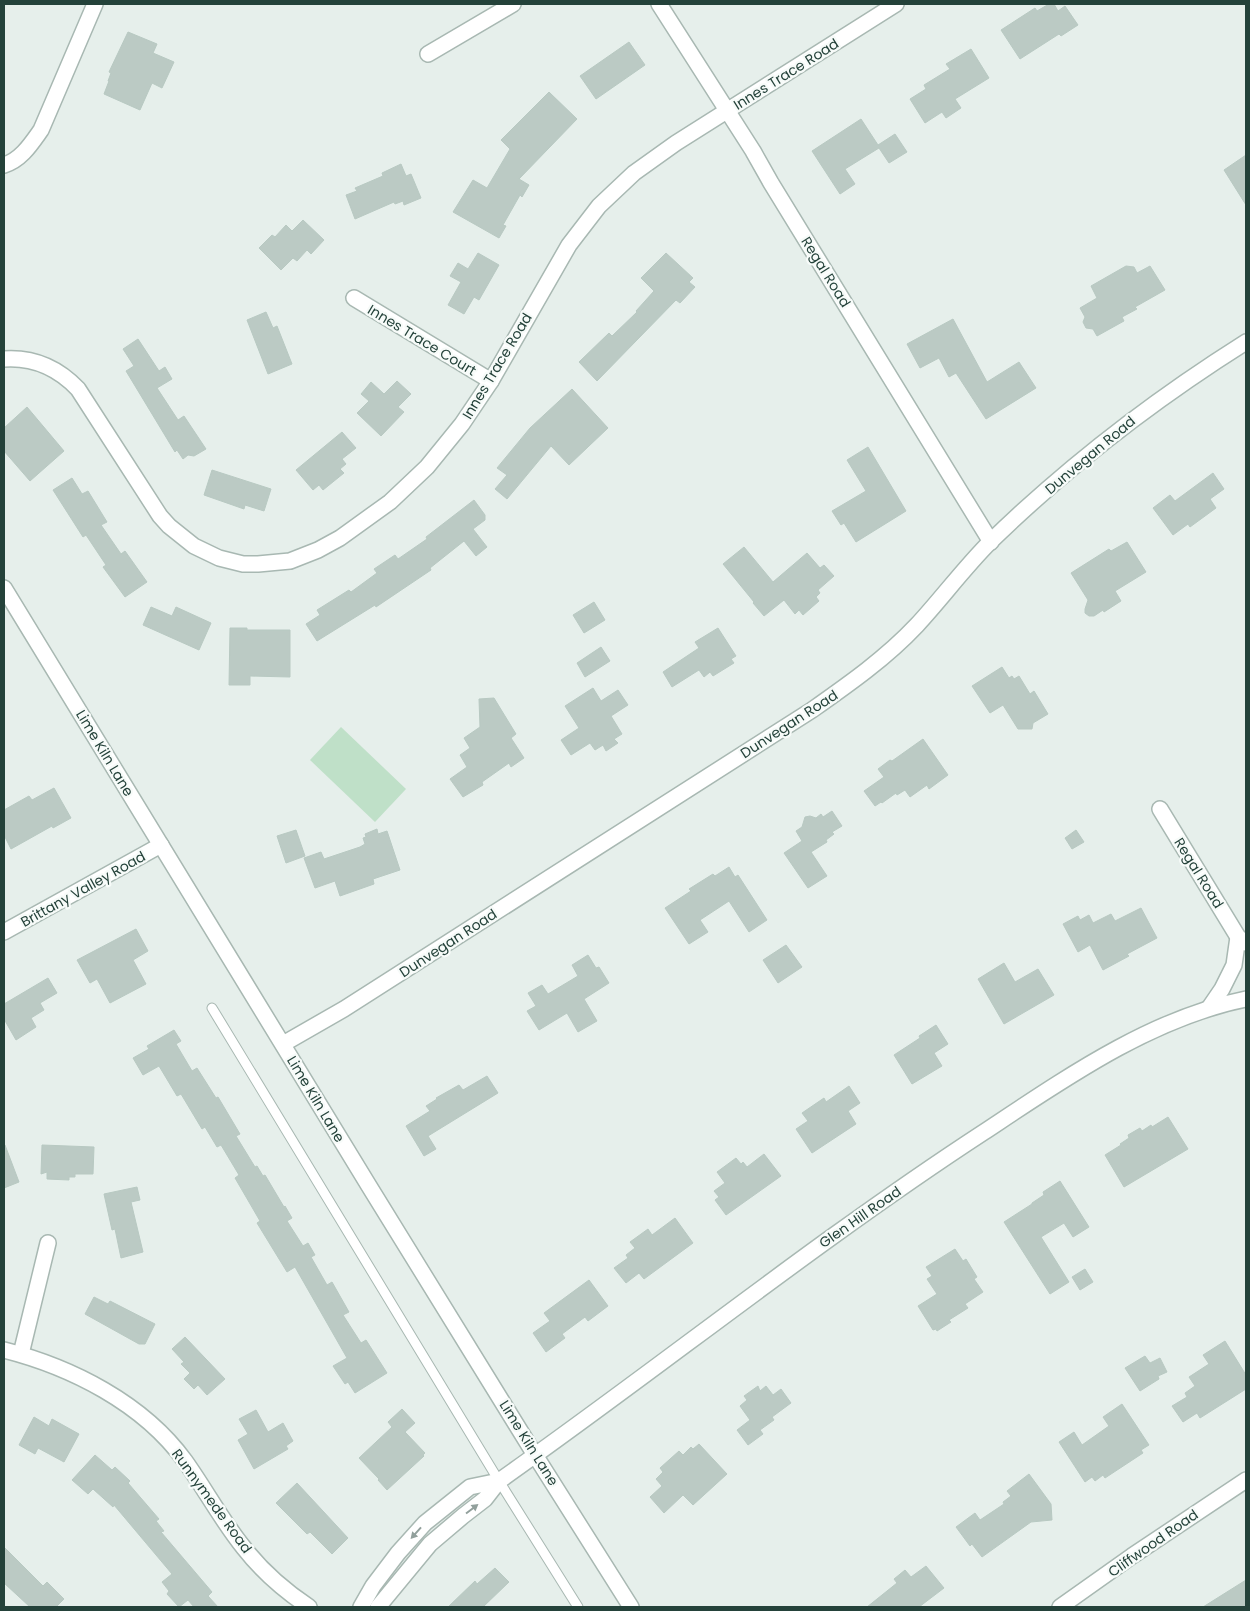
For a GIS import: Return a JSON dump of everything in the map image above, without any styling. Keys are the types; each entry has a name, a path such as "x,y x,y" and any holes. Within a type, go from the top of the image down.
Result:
{"street":[{"path":"4,165 17,159 41,130 95,4"},
{"path":"428,54 513,4"},
{"name":"Regal Road","path":"659,4 728,111 991,542"},
{"name":"Innes Trace Road","path":"4,360 18,359 41,363 61,374 74,385 160,516 182,538 206,553 243,564 258,564 290,561 318,550 340,538 390,502 427,467 462,424 490,381 566,251 599,206 634,173 676,143 896,4"},
{"name":"Innes Trace Court","path":"354,298 490,381"},
{"name":"Dunvegan Road","path":"283,1044 344,1009 847,686 889,653 991,542 1094,450 1176,388 1246,342"},
{"name":"Lime Kiln Lane","path":"4,588 535,1455 631,1607"},
{"name":"Regal Road","path":"1160,809 1242,940 1234,964 1222,989 1209,1008"},
{"name":"Brittany Valley Road","path":"4,932 161,845"},
{"name":"Glen Hill Road","path":"378,1607 430,1544 485,1499 499,1481 825,1241 949,1154 1050,1088 1115,1050 1159,1028 1209,1008 1246,999"},
{"path":"21,1354 48,1243"},
{"name":"Runnymede Road","path":"4,1350 54,1364 97,1386 142,1417 163,1435 184,1459 245,1550 278,1583 309,1607"},
{"name":"Cliffwood Road","path":"1060,1607 1132,1556 1246,1480"},
{"name":"Glen Hill Road","path":"360,1607 387,1567 425,1523 470,1488 499,1481"},
{"path":"443,1508 455,1522"},
{"path":"387,1567 402,1578"}],"lane":[{"path":"212,1008 499,1481 578,1607"}],"green space":[{"path":"341,727 406,789 375,822 310,760"}],"building":[{"path":"1049,4 1054,4 1058,11 1065,6 1078,25 1061,36 1059,34 1020,59 1001,30 1035,8 1037,11"},
{"path":"128,32 157,44 153,53 174,62 162,88 152,83 140,110 104,94 111,73 109,72"},
{"path":"629,42 645,65 596,99 580,76"},
{"path":"971,49 989,78 955,99 961,108 946,118 942,112 925,123 910,99 926,89 924,85 950,69 946,64"},
{"path":"549,92 577,119 519,179 529,185 522,197 520,195 503,225 506,226 499,238 453,212 473,180 487,188 510,149 501,140"},
{"path":"861,119 878,145 895,134 907,152 889,163 879,148 845,169 855,184 840,194 812,151"},
{"path":"1246,155 1246,205 1224,170"},
{"path":"401,164 406,176 411,174 421,198 404,205 403,201 395,204 394,202 355,219 346,195 357,191 355,188 383,176 382,173"},
{"path":"303,220 324,240 311,254 307,250 297,261 293,258 281,270 259,248 272,235 275,237 286,225 292,231"},
{"path":"478,253 499,265 479,300 474,297 464,314 448,305 461,282 450,276 458,263 468,269"},
{"path":"666,253 693,278 689,282 695,287 680,303 676,300 597,381 579,362 609,333 612,336 637,312 654,291 641,278"},
{"path":"1126,266 1134,267 1137,273 1150,266 1165,290 1135,307 1137,309 1122,317 1124,321 1097,336 1093,329 1086,328 1083,322 1085,317 1080,308 1097,298 1091,286"},
{"path":"266,312 273,328 277,326 292,364 268,374 247,320"},
{"path":"953,319 987,382 1019,362 1036,388 986,419 956,373 949,377 939,358 920,368 907,344"},
{"path":"138,339 159,371 165,367 172,379 157,388 178,420 184,416 206,449 194,456 188,455 183,459 177,450 175,452 126,371 134,366 123,349"},
{"path":"397,381 411,394 398,407 404,412 381,436 357,413 369,401 361,394 371,382 384,394"},
{"path":"572,389 608,428 569,465 551,446 507,499 495,489 507,475 497,468 530,428"},
{"path":"27,407 64,451 30,481 4,451 4,428"},
{"path":"342,432 356,448 342,459 346,464 340,469 344,473 323,490 319,485 313,490 296,470"},
{"path":"868,447 906,511 856,542 844,523 841,525 832,511 866,491 847,460"},
{"path":"212,470 271,489 264,511 245,505 244,509 204,495"},
{"path":"1213,473 1224,489 1210,499 1216,508 1190,527 1188,524 1173,535 1153,508 1170,495 1175,501"},
{"path":"72,478 82,494 88,491 107,522 101,525 121,554 125,551 147,582 125,597 103,567 106,565 86,535 83,537 53,490"},
{"path":"474,500 485,515 485,520 473,529 487,547 476,556 464,541 430,568 431,570 376,607 375,605 317,641 306,624 320,615 317,610 349,590 351,592 377,573 374,569 395,555 398,559 427,539 426,537"},
{"path":"1127,542 1146,572 1115,591 1121,601 1104,612 1103,610 1094,616 1089,616 1085,613 1088,600 1071,573 1109,549 1111,551"},
{"path":"744,547 773,582 807,553 820,568 824,565 834,576 818,590 820,593 816,597 819,601 803,615 799,610 795,614 784,600 764,616 723,564"},
{"path":"594,602 605,620 584,633 573,615"},
{"path":"151,607 172,616 176,607 211,623 199,650 143,625"},
{"path":"230,628 290,630 290,677 250,676 250,685 229,685"},
{"path":"718,628 736,656 731,659 734,663 713,676 710,672 704,677 699,670 672,687 663,672 699,648 695,642"},
{"path":"601,647 610,661 585,677 577,663"},
{"path":"1002,667 1009,678 1012,676 1014,679 1019,676 1030,694 1034,691 1048,714 1033,723 1032,729 1018,729 1003,705 990,713 972,686"},
{"path":"593,688 601,701 618,690 628,705 611,716 622,734 614,739 618,743 606,751 603,745 595,750 590,743 571,755 561,740 579,728 565,706"},
{"path":"494,698 516,734 511,738 524,758 511,767 509,763 482,782 483,785 463,797 450,779 467,767 460,755 470,748 464,738 480,727 479,699"},
{"path":"923,739 948,775 929,789 927,785 910,797 905,790 897,795 896,793 875,806 864,791 884,777 878,769"},
{"path":"54,788 71,818 53,828 52,826 11,849 4,835 4,810 29,796 32,800"},
{"path":"832,811 842,826 832,832 834,834 826,840 827,842 811,852 827,876 808,888 784,853 802,841 796,831 802,827 805,817 816,818 821,814 823,817"},
{"path":"377,829 378,834 387,831 400,870 373,879 374,884 340,896 335,881 315,888 304,858 321,852 324,859 360,847 365,844 363,838 366,837 365,834"},
{"path":"296,830 305,856 286,863 277,836"},
{"path":"1076,830 1084,842 1072,849 1065,838"},
{"path":"729,867 735,877 738,875 767,920 749,932 729,901 700,920 708,932 689,944 665,908 691,891 689,889 713,874 715,876"},
{"path":"1141,908 1157,938 1127,954 1129,956 1103,970 1090,945 1078,952 1063,924 1078,916 1080,920 1089,915 1093,923 1111,914 1115,921"},
{"path":"136,929 148,951 133,960 146,984 110,1003 97,979 90,983 77,960"},
{"path":"786,945 802,967 778,983 763,960"},
{"path":"588,955 596,968 599,967 609,983 584,999 597,1021 578,1032 567,1013 539,1030 527,1011 536,1006 528,993 542,985 548,994 578,976 572,965"},
{"path":"1004,963 1015,982 1038,969 1054,995 1004,1024 978,979"},
{"path":"48,978 57,993 40,1003 44,1010 31,1018 36,1027 16,1040 4,1019 4,1004"},
{"path":"936,1025 948,1044 934,1053 942,1066 912,1084 894,1055"},
{"path":"174,1030 181,1041 176,1044 192,1071 197,1068 216,1098 218,1097 240,1134 236,1136 255,1167 257,1166 263,1176 265,1175 292,1218 287,1221 303,1246 308,1243 315,1255 311,1257 327,1285 332,1282 349,1312 343,1315 361,1343 366,1340 387,1373 355,1393 348,1382 345,1384 333,1366 347,1358 295,1267 287,1272 257,1223 260,1221 235,1178 239,1175 221,1145 217,1147 205,1127 202,1129 181,1094 177,1096 159,1066 143,1075 133,1058 149,1049 147,1046"},
{"path":"487,1076 498,1093 428,1136 436,1149 424,1156 406,1126 430,1111 426,1106 436,1098 459,1085 463,1090"},
{"path":"849,1086 860,1103 848,1111 856,1124 812,1153 796,1129 808,1121 802,1113 824,1098 826,1102"},
{"path":"1168,1117 1188,1149 1124,1187 1105,1155 1121,1145 1129,1138 1128,1135 1140,1128 1142,1131 1151,1125 1152,1127"},
{"path":"42,1145 94,1147 93,1174 75,1174 75,1177 69,1177 69,1180 47,1179 47,1172 41,1174"},
{"path":"4,1146 19,1182 4,1188"},
{"path":"764,1154 781,1176 726,1215 715,1200 719,1197 714,1191 725,1183 717,1172 736,1158 747,1167"},
{"path":"1060,1181 1089,1227 1073,1237 1064,1223 1041,1237 1069,1282 1050,1294 1004,1222 1032,1204 1044,1195 1043,1192"},
{"path":"137,1187 140,1200 131,1202 143,1252 121,1258 115,1229 112,1230 104,1194"},
{"path":"675,1218 693,1243 644,1279 639,1273 626,1283 614,1268 628,1258 626,1255 635,1248 630,1242 648,1229 652,1235"},
{"path":"955,1249 963,1261 966,1259 977,1277 974,1279 983,1292 965,1304 968,1308 949,1320 951,1322 937,1331 936,1329 933,1330 918,1306 937,1294 927,1279 932,1276 926,1267"},
{"path":"1085,1269 1093,1282 1080,1290 1072,1277"},
{"path":"589,1280 608,1306 588,1321 585,1317 562,1334 565,1338 546,1352 533,1333 550,1321 544,1313"},
{"path":"94,1297 108,1304 110,1301 155,1324 145,1344 139,1344 85,1314"},
{"path":"185,1337 225,1379 207,1395 198,1385 194,1389 184,1379 190,1373 181,1364 184,1362 172,1349"},
{"path":"1225,1341 1246,1375 1246,1389 1200,1418 1197,1413 1183,1422 1172,1406 1187,1397 1185,1393 1195,1386 1189,1377 1209,1364 1203,1355"},
{"path":"1145,1356 1150,1363 1160,1358 1167,1372 1158,1376 1159,1379 1140,1391 1125,1368"},
{"path":"758,1386 760,1391 766,1386 773,1395 781,1389 791,1403 772,1417 774,1420 760,1430 763,1434 748,1445 737,1430 750,1420 740,1406 747,1400 744,1396"},
{"path":"1122,1404 1149,1445 1141,1450 1143,1453 1105,1478 1103,1475 1095,1481 1092,1477 1085,1482 1059,1442 1074,1432 1082,1445 1109,1426 1103,1417"},
{"path":"402,1409 415,1423 405,1432 425,1453 387,1490 359,1458 392,1427 388,1422"},
{"path":"256,1410 268,1432 283,1423 293,1441 286,1446 288,1449 254,1469 238,1440 248,1434 239,1419"},
{"path":"34,1417 49,1426 52,1419 79,1434 64,1462 38,1448 35,1454 19,1445"},
{"path":"699,1444 727,1474 693,1505 683,1495 664,1513 650,1497 662,1486 656,1479 663,1472 660,1468 679,1451 683,1455 691,1447 693,1449"},
{"path":"95,1455 112,1470 115,1467 130,1481 128,1483 159,1519 156,1521 164,1531 161,1532 212,1592 208,1596 218,1607 194,1607 188,1600 179,1607 167,1594 169,1591 162,1582 172,1574 114,1505 113,1507 93,1489 88,1494 72,1480"},
{"path":"1029,1474 1051,1504 1052,1520 1031,1522 982,1557 972,1544 970,1546 956,1527 975,1513 980,1520 1004,1504 1003,1502 1011,1496 1007,1491"},
{"path":"297,1483 348,1538 332,1554 310,1532 307,1534 276,1503"},
{"path":"4,1547 43,1586 47,1582 64,1599 56,1607 30,1607 4,1583"},
{"path":"926,1566 944,1588 919,1607 867,1607 897,1583 894,1579 905,1570 911,1577"},
{"path":"495,1568 509,1582 483,1607 448,1607 475,1581 477,1584"},
{"path":"1246,1580 1246,1607 1203,1607"}]}
